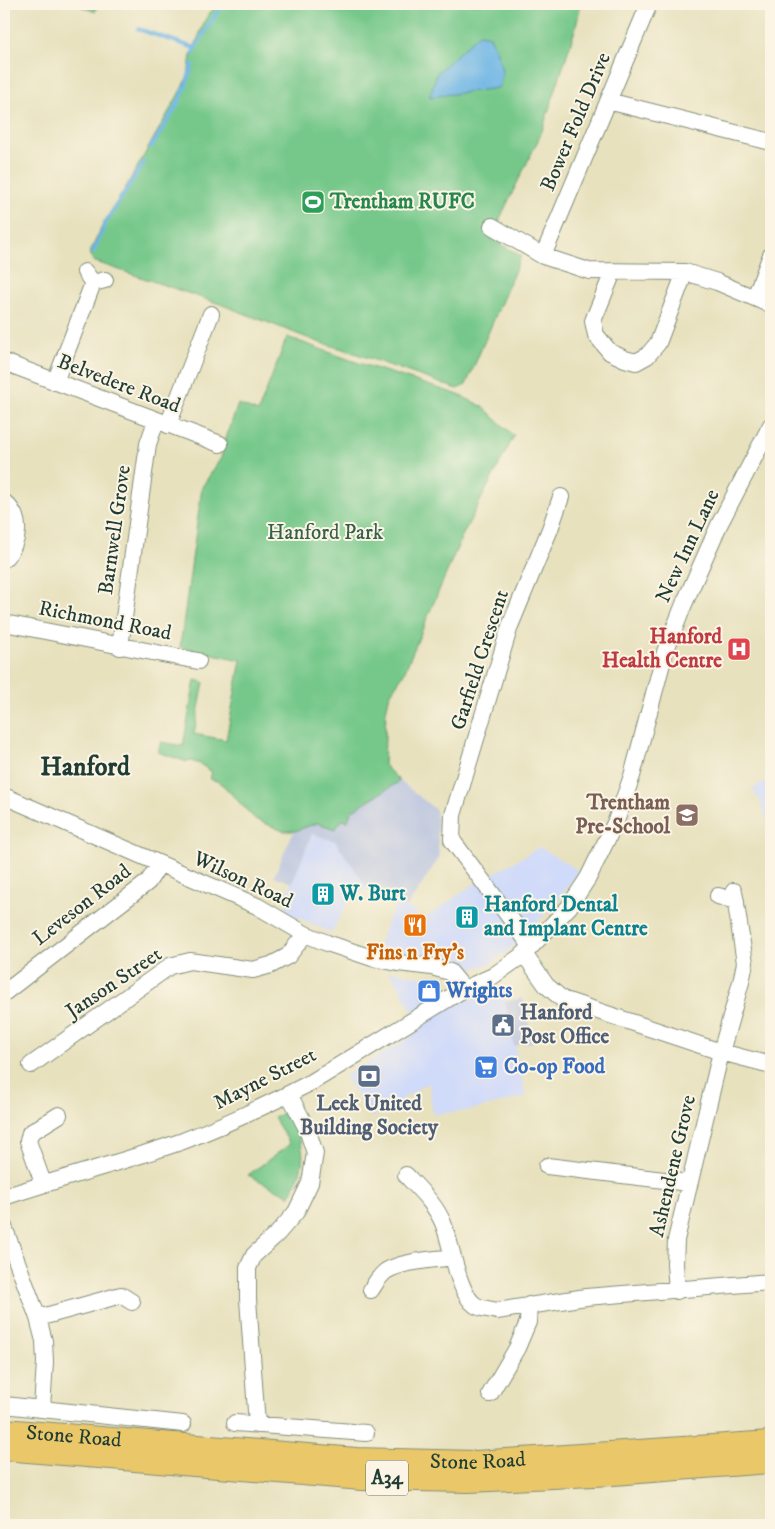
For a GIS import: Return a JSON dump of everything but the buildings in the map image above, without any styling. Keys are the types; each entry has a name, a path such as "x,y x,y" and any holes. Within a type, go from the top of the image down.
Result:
{"highway":[{"name":"Stone Road","path":"4,1431 356,1460 576,1466 771,1461"},
{"name":"Stone Road","path":"4,1448 362,1478 469,1480 771,1443"}],"street":[{"name":"Bower Fold Drive","path":"543,256 649,4"},
{"path":"608,102 771,142"},
{"path":"492,226 543,256 589,271 685,272 771,304"},
{"path":"755,297 771,255"},
{"path":"613,272 593,321 596,335 610,352 636,362 647,356 658,344 685,272"},
{"path":"55,382 94,279"},
{"name":"Barnwell Grove","path":"120,647 148,444 162,423 211,314"},
{"name":"Belvedere Road","path":"4,362 220,444"},
{"name":"New Inn Lane","path":"528,950 569,906 588,878 608,841 632,776 665,652 720,525 771,425"},
{"name":"Garfield Crescent","path":"528,950 452,840 453,815 510,626 550,529 561,497"},
{"path":"4,502 12,508 18,521 18,535 12,551 4,559"},
{"name":"Richmond Road","path":"4,622 120,647 198,661"},
{"name":"Wilson Road","path":"4,796 257,906 305,934 372,958 443,969 455,976 464,989"},
{"name":"Leveson Road","path":"4,993 148,882 159,865"},
{"name":"Ashendene Grove","path":"677,1291 676,1240 721,1052 742,982 745,963 735,896 718,896"},
{"name":"Janson Street","path":"31,1066 170,966 190,961 253,970 271,965 288,956 305,934"},
{"path":"528,950 546,985 562,999 721,1052 771,1065"},
{"name":"Mayne Street","path":"4,1197 43,1183 139,1156 184,1140 289,1094 312,1082 464,989 494,976 528,950"},
{"path":"256,1425 248,1298 248,1268 254,1255 278,1233 296,1212 310,1182 315,1153 307,1129 289,1094"},
{"path":"43,1183 28,1141 30,1133 59,1115"},
{"path":"547,1166 689,1183"},
{"path":"406,1175 428,1198 444,1224 452,1257 466,1295 475,1305 484,1309 497,1310 586,1297 771,1282"},
{"path":"4,1227 38,1318 44,1341 42,1408"},
{"path":"371,1290 386,1271 399,1265 452,1257"},
{"path":"38,1318 127,1294"},
{"path":"492,1383 517,1348 528,1322 529,1305"},
{"path":"4,1405 179,1420"},
{"path":"235,1424 366,1433"}],"shaded area":[{"path":"771,778 771,832 760,801 752,789"},
{"path":"400,781 436,810 439,858 407,907 369,890 335,841 312,834 292,883 274,876 295,831 317,823 348,820 351,811"},
{"path":"312,834 335,841 369,890 353,894 331,933 289,913 286,908 285,899"},
{"path":"540,847 579,871 554,905 510,949 490,964 473,969 378,948 388,920 397,903 407,907 424,919 474,884"},
{"path":"386,970 431,978 438,984 440,993 436,999 413,1012 394,977"},
{"path":"490,995 504,996 526,1097 467,1111 433,1114 429,1082 372,1118 344,1076 408,1039 438,1014 462,1001"},
{"path":"523,998 533,1042 514,1046 505,1002"}],"green space":[{"path":"76,4 98,4 95,12"},
{"name":"Trentham RUFC","path":"218,4 581,4 576,27 541,134 501,216 492,239 521,256 466,385 457,389 318,342 220,304 93,261 90,252 104,222 176,99 188,76 191,55 207,16"},
{"name":"Hanford Park","path":"287,337 356,362 459,395 482,406 514,436 463,534 403,675 390,694 386,711 384,765 400,781 351,811 348,821 342,820 335,829 317,823 295,831 283,831 255,819 220,782 210,779 212,772 200,764 188,760 187,762 158,752 161,742 183,746 195,680 204,682 194,734 226,740 241,660 180,647 202,487 221,458 238,404 258,412"},
{"path":"286,1111 298,1134 303,1153 300,1171 290,1196 248,1175 290,1144 274,1118"}],"water":[{"path":"479,34 490,36 498,55 502,76 498,88 430,97 437,73"}],"waterway":[{"path":"193,54 218,11 226,4"},
{"path":"138,29 195,48"},
{"path":"151,147 181,97 192,64"},
{"path":"93,252 106,222 144,162"}],"place":[{"name":"Trentham RUFC","path":"313,202"},
{"name":"Hanford Health Centre","path":"739,649"},
{"name":"Trentham Pre-School","path":"687,815"},
{"name":"W. Burt","path":"323,894"},
{"name":"Hanford Dental and Implant Centre","path":"467,917"},
{"name":"Fins n Fry's","path":"415,925"},
{"name":"Wrights","path":"429,991"},
{"name":"Hanford Post Office","path":"503,1025"},
{"name":"Co-op Food","path":"486,1067"},
{"name":"Leek United Building Society","path":"369,1076"}],"district":[{"name":"Hanford","path":"85,767"}]}
